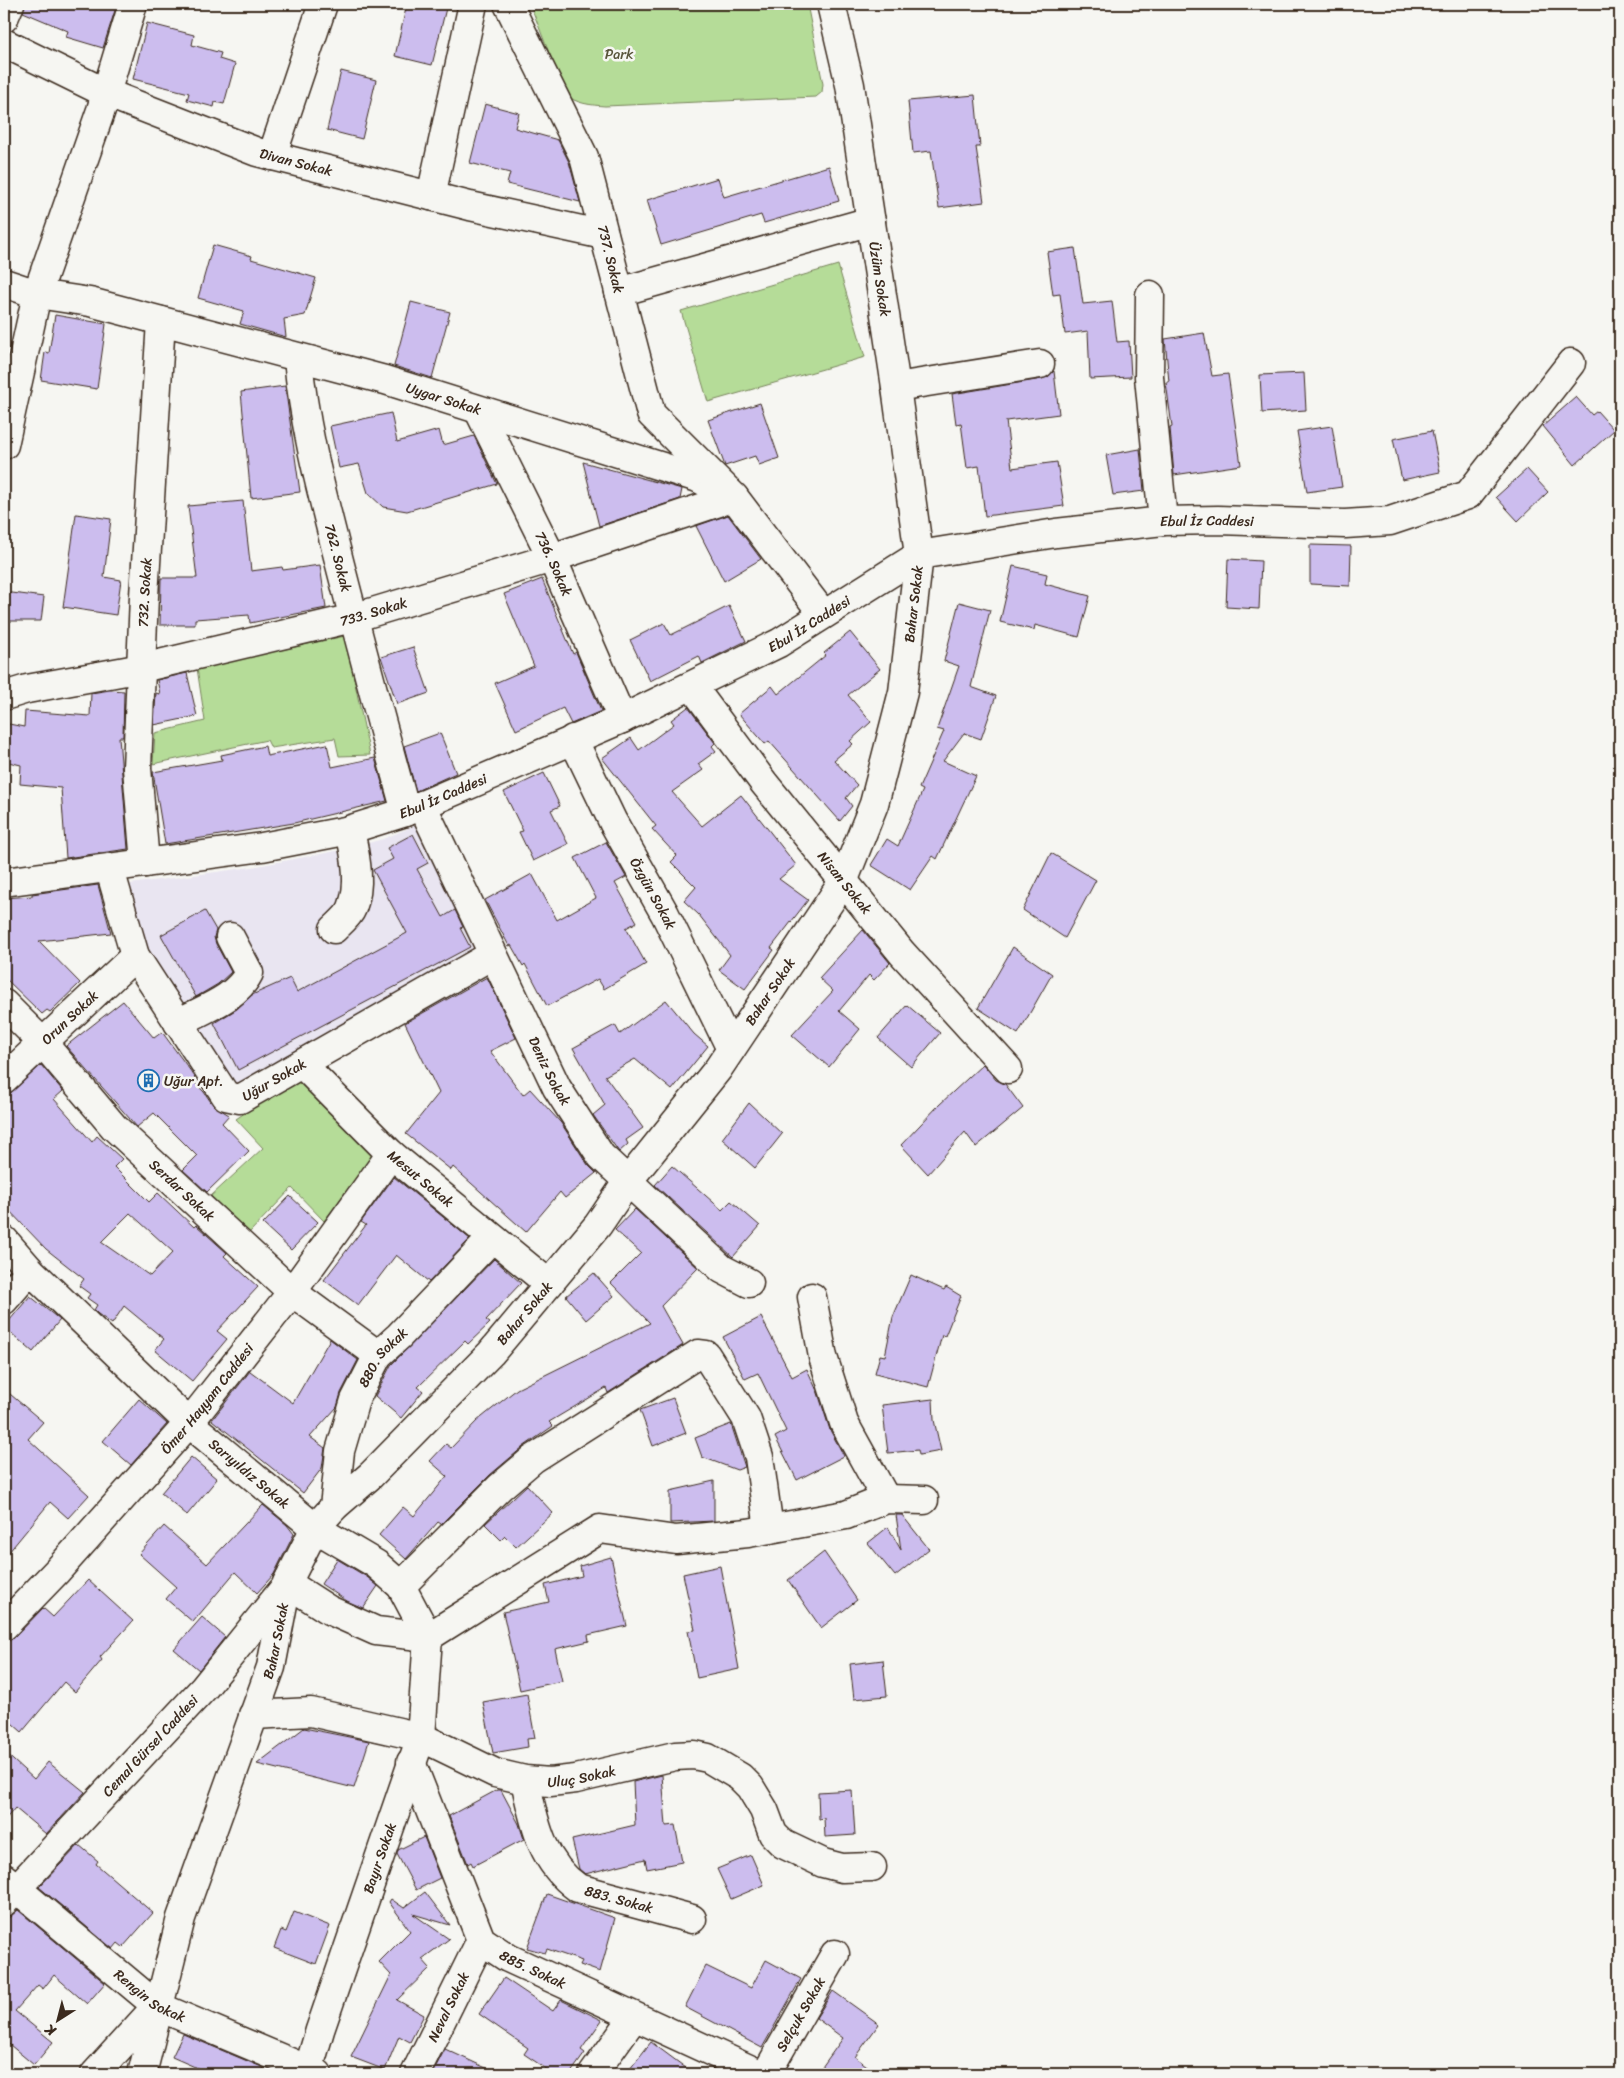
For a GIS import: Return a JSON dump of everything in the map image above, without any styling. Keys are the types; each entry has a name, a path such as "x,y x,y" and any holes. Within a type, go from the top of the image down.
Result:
{"street":[{"path":"4,18 10,4"},
{"path":"4,445 37,294 106,93 133,4"},
{"path":"272,156 323,4"},
{"path":"430,196 473,4"},
{"name":"737. Sokak","path":"506,4 584,157 651,414 734,497"},
{"name":"Üzüm Sokak","path":"831,4 850,85 896,387 919,555"},
{"name":"Divan Sokak","path":"4,43 106,93 257,152 430,196 604,235"},
{"path":"619,292 871,220"},
{"name":"Uygar Sokak","path":"4,283 37,294 90,302 384,380 698,478 734,497 823,614"},
{"path":"1150,295 1150,377 1163,521"},
{"name":"732. Sokak","path":"145,863 137,768 145,586 162,321"},
{"name":"762. Sokak","path":"298,358 300,387 318,474 353,618 414,809"},
{"name":"Ebul İz Caddesi","path":"4,882 110,870 145,863 262,847 350,830 414,809 622,719 779,644 823,614 919,555 1056,533 1163,521 1218,520 1345,524 1390,521 1468,495 1508,441 1571,363"},
{"path":"896,387 1040,364"},
{"name":"736. Sokak","path":"479,410 552,558 622,719"},
{"name":"733. Sokak","path":"4,696 27,689 142,668 353,618 552,558 734,497"},
{"name":"Bahar Sokak","path":"142,2074 157,2006 181,1918 271,1667 287,1583 315,1528 334,1507 371,1475 491,1353 598,1225 628,1181 731,1048 844,882 874,804 903,692 919,555"},
{"name":"Nisan Sokak","path":"692,686 764,783 902,953 1008,1069"},
{"name":"Özgün Sokak","path":"573,739 613,822 665,914 731,1048"},
{"name":"Deniz Sokak","path":"414,809 492,955 557,1088 601,1156 722,1268 749,1283"},
{"path":"334,929 352,910 357,885 356,861 350,830"},
{"name":"Uğur Sokak","path":"110,870 135,956 226,1096 240,1099 492,955"},
{"path":"178,1022 225,998 246,980 249,973 230,937"},
{"name":"Orun Sokak","path":"4,1079 135,956"},
{"name":"Serdar Sokak","path":"4,1004 42,1042 114,1127 292,1292 378,1355"},
{"name":"Mesut Sokak","path":"302,1064 391,1154 549,1284"},
{"name":"Ömer Hayyam Caddesi","path":"4,1626 57,1571 189,1423 292,1292 391,1154"},
{"name":"880. Sokak","path":"334,1507 340,1451 355,1400 378,1355 399,1336 492,1238"},
{"name":"Sarıyıldız Sokak","path":"4,1240 30,1270 189,1423 315,1528 376,1564 401,1586 428,1637"},
{"path":"4,1300 30,1270"},
{"path":"812,1297 823,1357 844,1422 886,1499"},
{"path":"401,1586 500,1487 533,1459 698,1354 706,1355 746,1418 759,1457 769,1529"},
{"path":"287,1583 329,1610 376,1631 428,1637 600,1529 676,1540 769,1529 846,1515 886,1499 924,1500"},
{"name":"Cemal Gürsel Caddesi","path":"8,1889 204,1688 287,1583"},
{"name":"Bayır Sokak","path":"312,2073 320,2030 421,1737 428,1637"},
{"name":"Uluç Sokak","path":"254,1716 311,1712 421,1737 495,1773 525,1780 550,1782 576,1779 675,1756 694,1754 708,1758 740,1777 750,1787 760,1804 773,1834 783,1844 823,1863 842,1868 872,1867"},
{"path":"411,1762 481,1940"},
{"name":"883. Sokak","path":"525,1780 532,1816 548,1858 566,1879 578,1888 692,1919"},
{"name":"Rengin Sokak","path":"8,1889 157,2006 312,2073"},
{"name":"885. Sokak","path":"481,1940 508,1958 760,2074"},
{"name":"Neval Sokak","path":"415,2074 481,1940"},
{"name":"Selçuk Sokak","path":"766,2074 835,1954"},
{"path":"95,2074 157,2006"},
{"path":"593,2074 634,2017"}],"shaded area":[{"path":"416,825 481,951 230,1089 150,953 120,890 123,885 252,867 347,849 383,839"}],"green space":[{"name":"Park","path":"530,4 807,4 823,84 822,92 816,97 605,106 579,102 565,94"},
{"path":"838,265 865,357 708,402 681,311"},
{"path":"345,636 370,755 339,756 335,738 271,748 267,740 153,764 155,733 205,721 197,668"},
{"path":"300,1075 374,1154 324,1221 292,1188 249,1233 211,1196 263,1148 236,1119"}],"building":[{"path":"25,4 117,4 103,48 66,37 68,31 23,12"},
{"path":"407,4 447,4 432,65 395,56"},
{"path":"147,23 194,35 192,45 221,53 219,59 235,64 224,104 215,102 214,107 187,100 189,93 133,79"},
{"path":"341,71 376,80 362,139 327,130"},
{"path":"975,95 980,147 976,147 984,202 939,208 931,151 913,153 908,101"},
{"path":"485,104 519,113 515,128 558,140 569,162 580,202 507,184 510,173 470,163"},
{"path":"829,166 839,201 764,223 761,215 661,245 647,200 718,178 724,197"},
{"path":"213,245 252,256 251,259 316,278 305,315 284,319 286,337 240,324 244,311 198,298"},
{"path":"1075,248 1083,304 1112,301 1117,342 1129,341 1131,377 1090,379 1088,331 1065,334 1060,294 1053,295 1047,252"},
{"path":"411,302 450,312 432,378 394,366"},
{"path":"55,315 106,324 97,389 41,380 45,352 49,353"},
{"path":"1204,333 1212,376 1228,374 1241,465 1174,475 1170,428 1172,427 1166,382 1169,382 1165,339"},
{"path":"1054,371 1059,414 1006,421 1012,468 1057,462 1064,506 985,516 979,466 967,468 961,423 956,424 952,394 1042,379"},
{"path":"1304,373 1306,410 1262,413 1260,375"},
{"path":"285,386 300,492 251,498 241,392"},
{"path":"1576,397 1592,415 1597,411 1614,430 1575,465 1543,426"},
{"path":"760,403 779,458 759,465 755,456 725,466 708,420"},
{"path":"391,413 397,442 439,430 443,445 474,436 497,484 407,511 383,507 368,493 359,464 339,468 330,426"},
{"path":"1332,426 1342,487 1307,492 1297,431"},
{"path":"1432,431 1440,472 1402,480 1393,439"},
{"path":"1140,449 1144,491 1113,495 1106,455"},
{"path":"583,462 682,489 680,499 599,526"},
{"path":"1527,469 1548,492 1518,521 1496,497"},
{"path":"243,501 251,571 282,567 283,570 320,565 326,608 250,623 249,615 195,619 195,625 160,625 161,578 197,578 188,506"},
{"path":"76,514 111,519 104,577 121,580 116,615 63,607"},
{"path":"728,515 761,559 724,581 696,526"},
{"path":"1310,545 1351,546 1350,586 1310,584"},
{"path":"1228,559 1261,561 1259,609 1226,607"},
{"path":"1013,566 1047,574 1045,584 1090,596 1079,637 1035,625 1034,630 1000,622"},
{"path":"542,579 573,654 576,652 601,711 571,724 563,708 516,730 495,683 534,666 504,594"},
{"path":"4,592 44,597 41,621 4,621"},
{"path":"959,602 990,610 971,687 996,696 981,739 964,733 943,761 976,776 937,859 933,856 910,890 871,865 887,839 898,846 923,790 919,788 944,731 937,729 959,666 944,661"},
{"path":"729,606 746,641 702,663 699,656 650,681 630,640 664,623 671,635"},
{"path":"850,632 880,669 848,695 871,722 850,741 853,744 834,760 857,785 846,798 852,806 840,821 769,741 765,744 739,714 772,686 778,694 826,655 824,653"},
{"path":"413,647 429,693 397,704 381,657"},
{"path":"187,673 197,716 154,725 156,693 160,694 157,680"},
{"path":"110,690 124,691 123,737 119,737 128,849 66,858 61,788 20,784 21,765 4,761 4,723 24,727 25,711 90,716 91,693"},
{"path":"688,707 715,743 712,746 716,751 698,764 703,770 672,792 702,826 741,795 796,865 779,879 808,900 771,948 774,950 745,989 719,970 730,955 699,915 684,901 696,887 671,862 677,856 652,829 656,826 602,758 631,738 639,750 674,724 671,720"},
{"path":"440,733 456,773 416,791 404,746"},
{"path":"327,744 332,767 375,758 387,801 294,823 165,844 153,772 222,760 221,755 265,746 267,756"},
{"path":"544,773 560,806 551,810 568,844 533,861 519,832 523,831 504,792"},
{"path":"413,834 428,863 417,869 443,917 455,910 463,927 460,928 470,947 238,1070 214,1023 237,1009 252,995 290,978 297,992 407,933 373,870 393,859 387,848"},
{"path":"606,842 626,877 615,883 637,922 626,928 646,964 604,989 598,979 547,1006 525,964 523,966 511,945 509,946 485,900 532,874 557,920 596,898 575,858"},
{"path":"1051,853 1096,880 1065,938 1023,910"},
{"path":"98,885 111,933 39,941 80,983 50,1012 47,1010 42,1014 4,977 4,898 32,896 32,894"},
{"path":"205,911 216,930 214,937 216,944 231,972 218,984 196,997 161,935"},
{"path":"863,930 890,963 874,980 869,975 839,1011 860,1029 829,1067 792,1035 833,991 819,978"},
{"path":"1013,947 1052,974 1018,1034 978,1008"},
{"path":"487,977 516,1038 490,1051 523,1095 530,1089 561,1123 588,1165 596,1173 565,1198 560,1192 526,1232 453,1167 451,1170 406,1134 439,1093 405,1023"},
{"path":"666,1000 694,1034 708,1046 672,1090 635,1059 605,1076 643,1128 626,1140 628,1144 619,1152 593,1115 605,1105 573,1048 615,1025 620,1034"},
{"path":"123,1001 154,1038 162,1032 195,1077 192,1080 213,1105 229,1115 222,1123 249,1151 207,1192 183,1170 197,1156 154,1113 137,1127 66,1046"},
{"path":"907,1005 940,1033 911,1067 878,1038"},
{"path":"983,1064 996,1080 1005,1084 1023,1108 976,1147 965,1132 928,1174 901,1145 939,1105"},
{"path":"41,1065 63,1091 54,1099 92,1142 97,1136 122,1159 114,1167 149,1202 158,1193 194,1227 196,1225 227,1253 224,1256 258,1287 217,1331 227,1339 192,1381 155,1350 164,1339 124,1306 112,1324 98,1314 94,1310 97,1305 87,1298 90,1294 79,1286 84,1279 46,1249 4,1205 4,1099","holes":["130,1213 173,1252 150,1276 101,1242"]},
{"path":"749,1103 782,1134 755,1168 722,1139"},
{"path":"672,1166 722,1210 731,1201 760,1226 733,1257 655,1185"},
{"path":"394,1177 470,1239 429,1282 396,1255 358,1305 324,1280 366,1225 361,1222"},
{"path":"290,1196 318,1222 291,1250 263,1224"},
{"path":"635,1209 698,1268 661,1306 683,1345 608,1393 606,1388 549,1422 553,1426 523,1447 490,1475 441,1524 438,1522 406,1559 379,1535 403,1507 414,1516 447,1476 430,1461 446,1444 451,1448 477,1421 517,1389 650,1323 611,1283 641,1253 615,1230"},
{"path":"494,1259 521,1283 486,1320 490,1323 468,1344 465,1341 418,1387 423,1391 401,1418 375,1396 391,1365"},
{"path":"594,1273 614,1296 586,1320 566,1296"},
{"path":"911,1275 944,1290 946,1287 961,1296 945,1336 942,1335 928,1387 875,1373 880,1355 885,1356 893,1317"},
{"path":"30,1296 60,1320 33,1352 4,1327"},
{"path":"761,1317 792,1377 807,1369 818,1393 830,1430 844,1456 797,1480 775,1437 786,1431 758,1373 745,1379 723,1337"},
{"path":"330,1339 358,1360 341,1393 337,1407 310,1437 325,1448 322,1468 303,1493 212,1420 250,1371 293,1403"},
{"path":"4,1389 43,1422 28,1439 89,1495 68,1518 50,1502 4,1558"},
{"path":"673,1398 686,1433 653,1446 640,1410"},
{"path":"139,1399 167,1424 131,1465 103,1441"},
{"path":"933,1399 934,1420 941,1451 919,1455 918,1450 888,1453 882,1405"},
{"path":"731,1424 745,1467 737,1470 702,1457 695,1438"},
{"path":"191,1457 217,1479 187,1515 161,1493"},
{"path":"714,1481 714,1521 670,1523 670,1491"},
{"path":"527,1485 553,1513 516,1547 505,1536 501,1540 485,1524"},
{"path":"263,1505 287,1525 294,1534 274,1574 257,1593 235,1572 193,1622 166,1599 176,1587 139,1554 164,1526 207,1564"},
{"path":"896,1515 902,1515 929,1549 895,1576 868,1543 888,1527 901,1550"},
{"path":"824,1552 857,1600 821,1628 788,1580"},
{"path":"611,1557 627,1626 588,1635 589,1641 555,1649 562,1681 520,1690 503,1612 549,1602 545,1585 582,1576 580,1566"},
{"path":"337,1559 378,1586 363,1608 347,1601 321,1584"},
{"path":"720,1566 739,1669 697,1678 688,1631 695,1630 683,1574"},
{"path":"88,1580 133,1621 100,1657 102,1660 75,1692 64,1682 22,1732 4,1716 4,1644 15,1637 43,1608 53,1617"},
{"path":"202,1617 225,1637 199,1670 174,1649"},
{"path":"883,1660 887,1696 854,1699 850,1664"},
{"path":"527,1694 535,1738 527,1739 528,1747 493,1753 483,1702"},
{"path":"304,1728 369,1741 354,1788 257,1764"},
{"path":"4,1752 34,1779 48,1762 85,1792 46,1834 15,1808 4,1821"},
{"path":"662,1775 666,1826 675,1825 682,1862 647,1869 645,1859 585,1874 579,1869 572,1840 635,1825 633,1782"},
{"path":"497,1790 501,1790 519,1824 524,1839 473,1866 471,1862 468,1864 449,1816"},
{"path":"852,1790 855,1835 825,1837 824,1818 819,1819 818,1792"},
{"path":"424,1837 440,1878 416,1890 397,1854 398,1850"},
{"path":"79,1845 98,1861 96,1864 153,1913 123,1947 118,1943 113,1949 39,1887"},
{"path":"751,1855 764,1885 731,1899 717,1869"},
{"path":"425,1892 450,1925 413,1914 449,1939 422,1959 430,1968 397,2000 424,2015 410,2042 399,2036 385,2070 351,2057 391,1975 379,1962 410,1931 389,1902 391,1899 404,1908"},
{"path":"547,1894 615,1918 600,1972 580,1965 582,1961 547,1949 545,1953 527,1948"},
{"path":"18,1910 105,1983 87,2004 54,1975 43,1989 38,1985 15,2011 53,2042 34,2065 4,2040 4,1922"},
{"path":"294,1912 330,1926 316,1964 274,1948 281,1930 286,1932"},
{"path":"766,1960 801,1979 762,2048 685,2007 706,1966 751,1988"},
{"path":"504,1978 553,2011 561,2000 602,2020 581,2050 585,2053 570,2074 554,2074 524,2054 528,2048 479,2014"},
{"path":"833,1991 879,2024 855,2057 878,2074 817,2074 843,2038 816,2018"},
{"path":"183,2034 264,2068 261,2074 211,2074 172,2057"},
{"path":"651,2042 694,2074 626,2074"},
{"path":"445,2049 499,2074 432,2074"}],"place":[{"name":"Uğur Apt.","path":"148,1081"}]}
